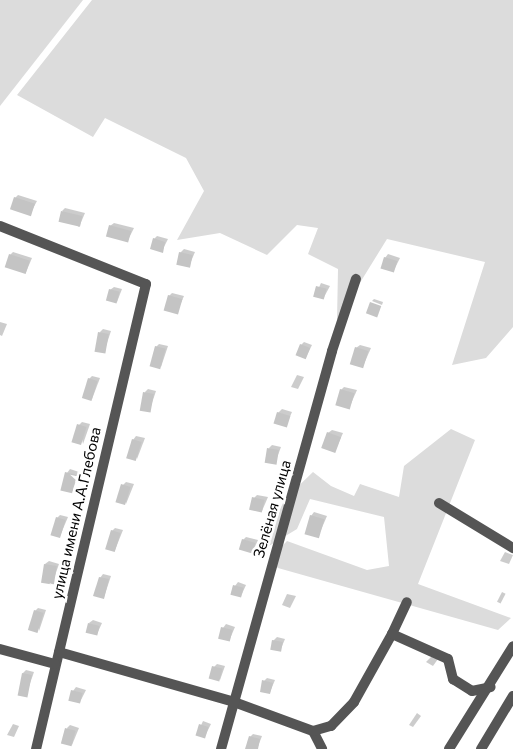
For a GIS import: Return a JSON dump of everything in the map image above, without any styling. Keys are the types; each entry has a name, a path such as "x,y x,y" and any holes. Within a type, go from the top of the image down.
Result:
{"street":[{"name":"улица имени А.А.Глебова","path":"0,229 146,284 36,749"},
{"name":"Зелёная улица","path":"221,749 332,351 356,279"},
{"path":"439,503 513,548"},
{"path":"58,652 234,702 313,731 331,726 354,702 407,602"},
{"path":"392,634 448,658 453,679 472,691 491,687"},
{"path":"449,749 470,712 491,687 513,646"},
{"path":"0,649 55,664"},
{"path":"481,749 513,696"},
{"path":"313,731 322,749"}],"shaded area":[{"path":"0,0 83,0 0,106"},
{"path":"92,0 513,0 513,327 486,358 452,365 485,262 387,239 337,320 338,269 308,254 318,228 297,225 267,255 220,233 177,240 204,191 186,158 105,118 93,137 17,95"},
{"path":"451,429 475,440 418,584 511,618 498,630 278,568 269,560 287,541 367,570 389,566 384,517 310,499 297,529 259,552 285,499 313,472 331,486 354,496 360,484 399,497 404,466"}],"building":[{"path":"14,197 35,204 31,216 10,209"},
{"path":"61,211 82,216 80,227 59,222"},
{"path":"109,225 131,231 128,243 106,237"},
{"path":"153,238 165,242 163,253 150,249"},
{"path":"179,252 193,255 190,268 176,265"},
{"path":"9,254 30,261 26,274 5,267"},
{"path":"384,257 397,261 394,273 380,268"},
{"path":"316,286 327,289 324,299 313,297"},
{"path":"109,289 120,292 117,303 106,301"},
{"path":"168,295 182,299 178,315 164,310"},
{"path":"370,302 381,306 377,317 366,313"},
{"path":"98,332 109,334 105,354 95,352"},
{"path":"300,344 310,348 306,359 296,355"},
{"path":"155,346 166,349 160,369 150,366"},
{"path":"355,347 368,351 363,368 350,364"},
{"path":"88,378 98,381 91,401 82,398"},
{"path":"340,389 354,393 350,409 335,405"},
{"path":"143,392 154,394 151,413 140,411"},
{"path":"277,412 290,416 287,428 273,423"},
{"path":"77,424 87,427 81,445 71,442"},
{"path":"327,432 341,437 335,453 321,448"},
{"path":"132,439 142,442 136,461 126,458"},
{"path":"267,448 279,450 277,465 265,463"},
{"path":"65,472 77,475 72,493 60,490"},
{"path":"121,484 131,487 125,505 115,502"},
{"path":"252,497 265,500 262,513 249,510"},
{"path":"310,515 324,519 319,538 304,534"},
{"path":"56,517 66,520 60,538 50,535"},
{"path":"111,530 121,533 115,552 105,549"},
{"path":"242,539 255,543 252,554 239,550"},
{"path":"44,564 57,566 54,585 41,583"},
{"path":"99,577 109,579 104,599 93,596"},
{"path":"233,585 244,588 241,598 230,595"},
{"path":"34,610 44,613 37,633 28,630"},
{"path":"88,623 100,626 97,636 86,633"},
{"path":"221,627 233,630 230,642 218,639"},
{"path":"272,640 283,642 281,652 270,650"},
{"path":"212,666 223,669 219,681 209,679"},
{"path":"22,673 32,675 27,697 18,696"},
{"path":"262,680 273,683 270,694 260,692"},
{"path":"71,690 83,693 80,704 68,701"},
{"path":"199,724 209,727 205,738 195,735"},
{"path":"65,728 76,731 71,746 61,743"},
{"path":"249,736 260,739 258,749 245,749"}]}
